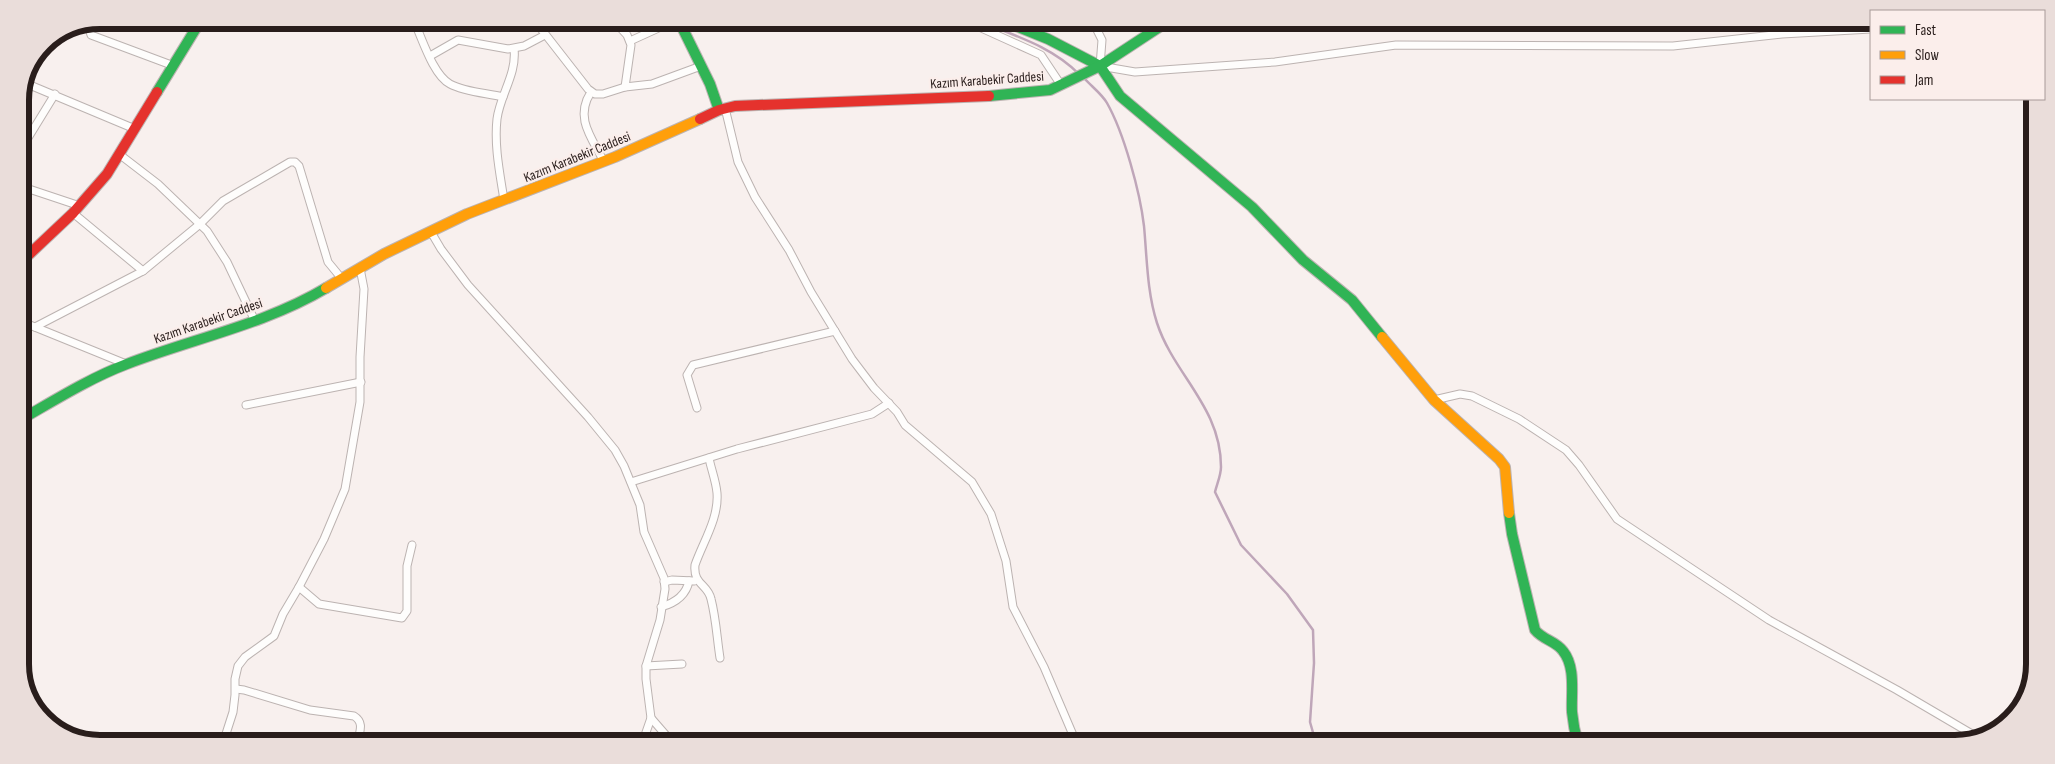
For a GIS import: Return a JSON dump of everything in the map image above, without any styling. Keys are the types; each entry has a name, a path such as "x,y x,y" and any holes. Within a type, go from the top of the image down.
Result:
{"street":[{"path":"29,254 76,209 107,174 196,29"},
{"path":"418,29 440,77 449,84 503,97"},
{"path":"540,29 591,92 603,94 625,87 652,84 701,66"},
{"path":"620,29 630,41 631,49 625,87"},
{"path":"630,41 656,29"},
{"path":"683,29 722,109 747,183 790,250 811,292 835,331 868,380 915,434 972,482 991,514 1006,561 1013,607 1044,666 1073,735"},
{"path":"983,29 1040,55 1062,84"},
{"path":"1024,29 1048,38 1100,66 1134,72 1275,62 1396,45 1673,46 1782,34 1870,29"},
{"path":"1096,29 1102,40 1100,66 1120,96 1252,206 1302,260 1352,300 1434,400 1499,458 1505,467 1507,501 1512,534 1526,600 1536,633 1543,639 1562,648 1566,655 1573,697 1572,718 1576,735"},
{"name":"Kazım Karabekir Caddesi","path":"29,415 77,388 126,364 255,321 320,292 384,254 431,232 504,200 604,162 722,109 735,106 1006,95 1050,90 1100,66 1150,29"},
{"path":"89,30 91,35 174,66"},
{"path":"430,56 458,40 497,48 514,49 524,46 544,35"},
{"path":"504,200 497,155 497,120 515,60 514,49"},
{"path":"30,85 134,129"},
{"path":"591,92 584,104 584,119 587,130 604,162"},
{"path":"29,136 55,94"},
{"path":"119,154 158,184 207,231 227,262 255,321"},
{"path":"35,327 143,271 200,224 223,200 287,162 295,162 299,166 328,262 342,279"},
{"path":"29,190 76,209 143,271"},
{"path":"431,232 441,249 468,285 605,438 624,466 631,482 640,505 644,532 665,589 660,620 646,666 650,718 645,735"},
{"path":"226,735 233,712 236,689 234,679 238,666 245,657 274,636 283,614 300,587 324,539 345,490 360,402 360,358 364,289 360,268"},
{"path":"29,325 126,364"},
{"path":"696,408 687,375 693,365 835,331"},
{"path":"246,405 361,382"},
{"path":"1434,400 1460,394 1472,396 1518,420 1566,450 1579,465 1617,519 1769,620 1897,690 1971,734"},
{"path":"631,482 709,458 872,414 889,403"},
{"path":"661,607 680,597 693,581 695,565 712,524 717,492 709,458"},
{"path":"300,587 319,604 402,618 407,611 407,566 412,545"},
{"path":"664,582 672,580 693,581 711,597 720,658"},
{"path":"646,666 682,664"},
{"path":"236,689 310,710 354,716 361,724 359,735"},
{"path":"650,718 666,735"}],"waterway":[{"path":"998,29 1034,43 1058,57 1080,75"},
{"path":"1084,78 1107,103 1125,146 1142,212 1149,287 1157,323 1174,359 1205,409 1219,446 1221,470 1215,492 1241,545 1287,594 1313,630 1314,663 1310,722 1314,735"}],"traffic: fast":[{"path":"157,92 196,29"},
{"path":"683,29 710,84 719,110"},
{"path":"1023,29 1048,39 1100,66 1120,96 1252,207 1303,260 1352,300 1382,337"},
{"path":"989,96 1050,90 1100,66 1156,29"},
{"path":"29,415 113,370 279,312 326,288"},
{"path":"1509,513 1512,534 1535,630 1560,648 1570,665 1572,716 1576,735"}],"traffic: slow":[{"path":"326,288 384,254 467,214 615,157 700,119"},
{"path":"1382,337 1434,400 1499,459 1505,467 1509,513"}],"traffic: jam":[{"path":"29,255 73,213 107,174 157,92"},
{"path":"700,119 719,110 735,106 989,96"}]}
